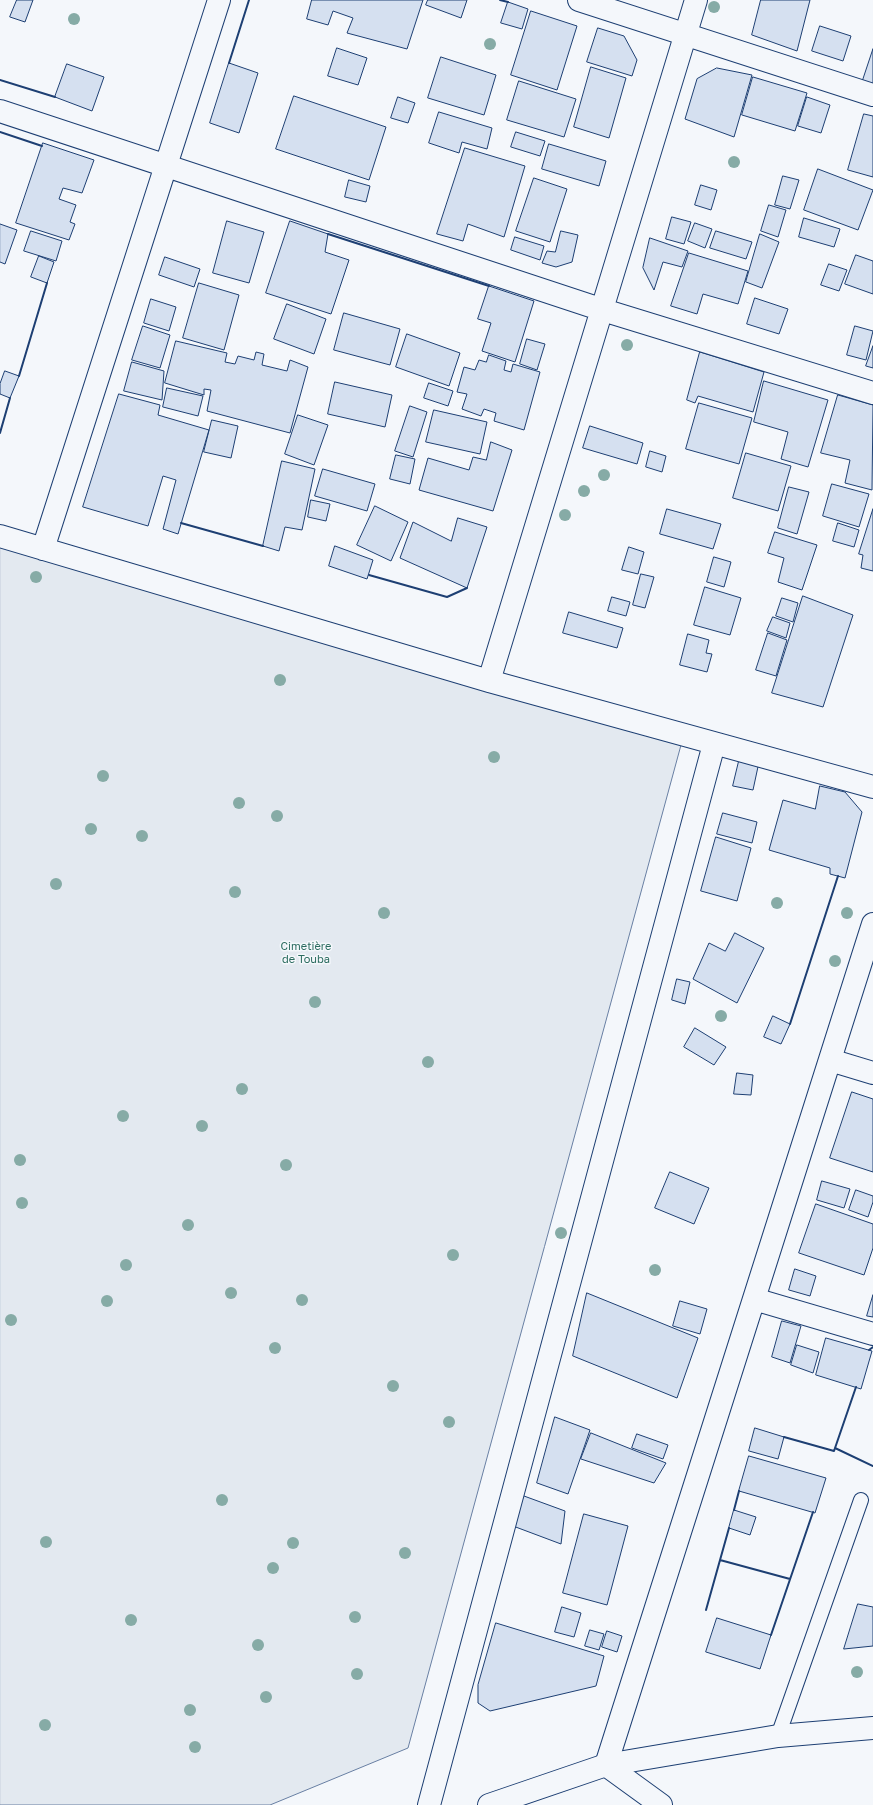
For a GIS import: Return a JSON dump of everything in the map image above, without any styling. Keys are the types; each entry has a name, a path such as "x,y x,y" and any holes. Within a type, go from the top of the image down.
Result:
{"street":[{"path":"43,549 220,0"},
{"path":"579,0 873,95"},
{"path":"489,681 696,0"},
{"path":"0,111 603,310 873,393"},
{"path":"0,536 489,681 873,787"},
{"path":"429,1805 714,744"},
{"path":"606,1765 873,924"},
{"path":"830,1060 873,1073"},
{"path":"754,1299 873,1334"},
{"path":"489,1805 606,1765 778,1736 873,1728"},
{"path":"606,1765 661,1805"}],"lane":[{"path":"778,1736 860,1500"}],"green space":[{"name":"Cimetière de Touba","path":"0,544 681,745 408,1748 270,1805 0,1805"}],"building":[{"path":"17,0 33,0 25,22 10,17"},
{"path":"312,0 423,0 407,49 347,33 353,18 333,11 328,25 307,19"},
{"path":"428,0 467,0 461,18 426,5"},
{"path":"761,0 810,0 797,51 752,35"},
{"path":"508,2 528,9 522,29 501,23"},
{"path":"531,11 577,26 557,90 511,75"},
{"path":"820,26 851,36 843,61 812,51"},
{"path":"598,28 624,36 637,60 632,76 587,62"},
{"path":"337,48 367,58 358,85 328,76"},
{"path":"873,49 873,87 862,83"},
{"path":"441,57 496,75 484,115 428,98"},
{"path":"229,63 258,73 239,133 210,123"},
{"path":"67,64 104,77 92,111 55,97"},
{"path":"591,67 626,78 609,138 574,127"},
{"path":"717,68 752,75 734,137 685,119 697,79"},
{"path":"753,77 807,93 795,131 742,115"},
{"path":"519,81 576,99 564,137 507,120"},
{"path":"294,96 386,127 369,180 276,149"},
{"path":"398,97 415,103 408,123 391,118"},
{"path":"807,97 830,105 821,133 798,126"},
{"path":"439,112 492,128 487,149 462,142 459,153 429,143"},
{"path":"864,114 873,116 873,177 848,170"},
{"path":"516,132 545,141 540,156 511,147"},
{"path":"43,143 94,160 82,193 63,188 59,199 76,205 70,222 75,224 69,240 16,223"},
{"path":"549,144 606,161 599,186 542,169"},
{"path":"465,148 525,166 504,237 468,224 463,241 437,234"},
{"path":"818,169 873,190 858,230 804,210"},
{"path":"783,176 799,180 790,209 775,205"},
{"path":"534,178 567,189 550,242 516,231"},
{"path":"349,180 370,186 366,202 345,197"},
{"path":"701,185 717,190 711,210 695,205"},
{"path":"769,205 786,210 778,237 761,231"},
{"path":"672,217 691,222 684,244 666,239"},
{"path":"804,218 840,229 834,247 799,237"},
{"path":"227,221 264,232 249,283 213,273"},
{"path":"290,221 328,234 325,252 349,260 331,314 266,293"},
{"path":"695,223 712,229 705,248 688,241"},
{"path":"0,224 17,230 5,264 0,262"},
{"path":"31,231 62,241 56,261 24,251"},
{"path":"561,231 578,235 572,262 556,267 542,263 547,251 555,252"},
{"path":"716,231 752,242 746,259 710,248"},
{"path":"760,234 779,242 762,288 746,282"},
{"path":"515,237 544,246 540,260 511,250"},
{"path":"650,238 688,251 682,267 663,262 654,290 643,268"},
{"path":"689,253 748,271 738,304 703,294 697,314 671,306"},
{"path":"856,255 873,261 873,294 845,284"},
{"path":"39,256 54,262 47,283 31,277"},
{"path":"165,257 200,269 194,287 159,275"},
{"path":"829,264 847,270 839,291 821,285"},
{"path":"199,283 239,295 224,350 183,338"},
{"path":"489,286 534,301 515,362 482,351 491,323 478,319"},
{"path":"755,298 788,309 779,334 747,324"},
{"path":"151,299 176,307 169,331 144,323"},
{"path":"287,304 326,319 314,354 274,339"},
{"path":"344,313 400,329 390,365 334,350"},
{"path":"143,326 170,335 160,368 132,360"},
{"path":"855,326 873,331 866,360 847,355"},
{"path":"407,334 460,353 449,386 396,367"},
{"path":"527,339 545,344 537,370 520,364"},
{"path":"176,341 227,353 225,362 235,364 238,356 254,360 256,352 264,354 262,365 287,371 290,360 308,367 290,433 207,411 211,390 204,389 204,395 165,383"},
{"path":"873,346 873,368 866,366"},
{"path":"700,352 764,372 753,412 698,396 695,403 687,400"},
{"path":"489,355 506,361 504,370 511,372 513,364 540,372 524,430 494,421 496,413 484,409 481,416 462,409 467,394 457,392 464,367 475,370 479,360 486,362"},
{"path":"132,362 164,371 162,400 124,391"},
{"path":"5,371 19,376 10,398 0,394 0,384"},
{"path":"764,381 828,400 808,467 781,459 788,432 754,422"},
{"path":"335,382 392,395 385,427 328,414"},
{"path":"429,383 453,391 448,406 424,398"},
{"path":"167,388 203,396 198,416 163,407"},
{"path":"119,394 160,405 158,415 209,430 178,534 163,529 176,480 163,476 148,526 83,507"},
{"path":"838,395 873,405 872,490 845,483 850,460 821,453"},
{"path":"699,403 752,418 739,464 686,449"},
{"path":"410,406 427,412 413,457 395,451"},
{"path":"434,410 487,422 480,454 426,442"},
{"path":"298,415 328,425 314,465 285,454"},
{"path":"212,420 238,426 231,458 204,452"},
{"path":"590,426 643,443 637,464 583,448"},
{"path":"491,442 512,450 493,511 419,490 428,458 469,470 473,457 486,460"},
{"path":"650,451 666,456 662,472 646,467"},
{"path":"746,453 791,466 778,511 733,498"},
{"path":"396,455 415,459 410,484 390,479"},
{"path":"282,461 315,469 302,530 285,527 279,551 263,546"},
{"path":"323,469 375,484 367,511 315,496"},
{"path":"832,484 869,494 859,527 823,516"},
{"path":"789,487 809,492 797,534 778,528"},
{"path":"311,500 330,504 326,521 308,517"},
{"path":"375,506 408,522 391,561 357,545"},
{"path":"667,509 721,524 713,549 660,534"},
{"path":"873,509 873,571 861,568 863,555 859,554"},
{"path":"458,518 487,527 467,588 400,558 413,522 451,541"},
{"path":"838,523 859,530 854,547 833,541"},
{"path":"775,532 817,545 802,590 778,582 784,558 768,553"},
{"path":"335,546 373,560 367,579 329,566"},
{"path":"629,547 644,552 638,574 622,570"},
{"path":"714,557 731,562 724,587 707,582"},
{"path":"641,574 654,577 645,608 633,605"},
{"path":"705,587 741,598 730,635 694,625"},
{"path":"803,596 853,615 823,707 772,693"},
{"path":"612,597 630,602 626,616 608,611"},
{"path":"782,598 798,603 793,622 776,616"},
{"path":"569,612 623,628 617,648 563,633"},
{"path":"773,617 790,623 786,638 767,631"},
{"path":"768,633 787,640 776,676 756,670"},
{"path":"688,634 709,640 706,653 712,654 707,672 680,665"},
{"path":"740,757 759,762 753,790 733,786"},
{"path":"820,786 845,792 862,812 845,878 830,874 830,868 769,850 783,800 815,809"},
{"path":"723,813 757,822 752,843 717,834"},
{"path":"716,837 751,848 737,901 701,891"},
{"path":"735,933 764,948 737,1003 693,979 709,943 725,951"},
{"path":"677,979 690,982 685,1004 672,1000"},
{"path":"773,1016 790,1024 781,1044 764,1037"},
{"path":"695,1028 726,1047 714,1065 684,1047"},
{"path":"737,1073 753,1075 751,1095 734,1094"},
{"path":"852,1092 873,1099 873,1172 830,1158"},
{"path":"670,1172 709,1188 694,1224 655,1208"},
{"path":"822,1181 850,1189 844,1208 817,1200"},
{"path":"856,1190 873,1196 873,1202 868,1217 849,1210"},
{"path":"816,1204 873,1224 873,1248 864,1275 799,1253"},
{"path":"795,1269 816,1276 810,1296 789,1290"},
{"path":"587,1293 698,1338 677,1398 573,1356"},
{"path":"873,1295 873,1317 867,1316"},
{"path":"680,1301 707,1309 700,1334 673,1326"},
{"path":"782,1321 801,1326 790,1363 772,1357"},
{"path":"826,1338 872,1351 861,1389 816,1375"},
{"path":"797,1345 819,1352 813,1373 791,1365"},
{"path":"555,1417 590,1430 568,1494 537,1483"},
{"path":"755,1428 784,1437 778,1459 749,1451"},
{"path":"591,1433 666,1463 654,1483 581,1459"},
{"path":"637,1434 668,1445 663,1459 632,1448"},
{"path":"749,1456 826,1478 815,1513 739,1491"},
{"path":"524,1496 565,1511 561,1544 513,1526"},
{"path":"734,1510 756,1517 750,1535 729,1528"},
{"path":"584,1514 628,1526 607,1605 563,1593"},
{"path":"858,1604 873,1607 873,1646 844,1649"},
{"path":"562,1607 581,1613 574,1637 555,1632"},
{"path":"717,1618 771,1635 760,1669 706,1652"},
{"path":"496,1623 604,1656 596,1686 490,1711 478,1703 478,1685"},
{"path":"590,1630 604,1634 599,1650 585,1646"},
{"path":"607,1631 622,1636 617,1652 602,1647"}],"wall":[{"path":"229,63 249,0"},
{"path":"500,0 508,2"},
{"path":"0,80 55,97"},
{"path":"0,132 42,146"},
{"path":"328,234 489,286"},
{"path":"19,376 47,283"},
{"path":"0,433 10,398"},
{"path":"181,523 263,546"},
{"path":"369,575 447,597 467,588"},
{"path":"790,1024 838,876"},
{"path":"869,1350 873,1347"},
{"path":"784,1437 834,1451 856,1387"},
{"path":"835,1448 873,1466"},
{"path":"734,1510 739,1491"},
{"path":"771,1635 813,1512"},
{"path":"706,1610 729,1528"},
{"path":"720,1560 790,1579"}]}
